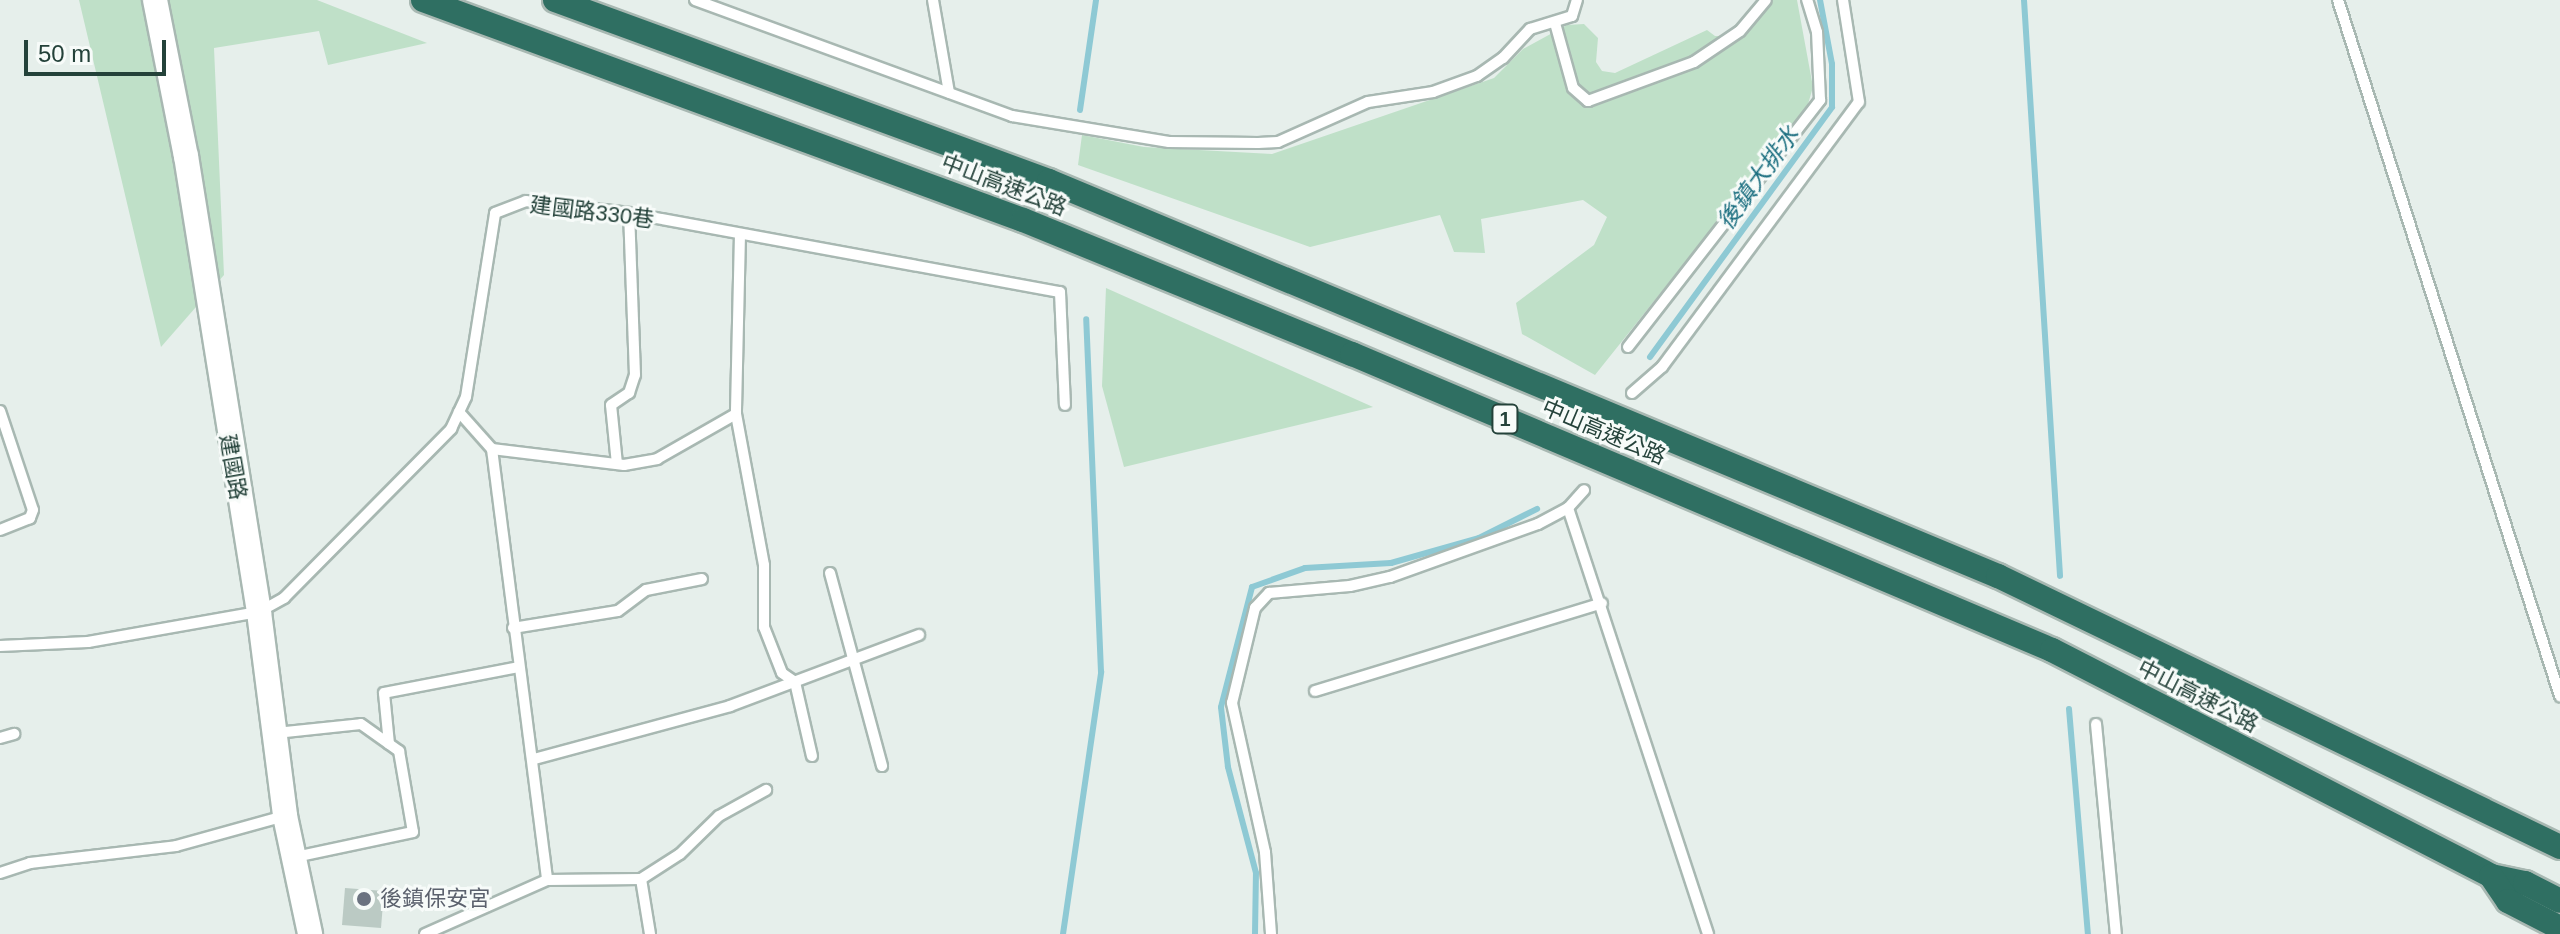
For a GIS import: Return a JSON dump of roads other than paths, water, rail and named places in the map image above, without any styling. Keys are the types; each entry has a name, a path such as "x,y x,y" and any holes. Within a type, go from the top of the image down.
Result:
{"highway":[{"name":"中山高速公路","path":"423,0 1023,220 1979,619 2052,650 2491,876 2525,883 2560,901"},
{"name":"中山高速公路","path":"555,0 1035,175 1388,318 1998,576 2560,847"},
{"path":"2491,876 2508,901 2560,928"}],"street":[{"name":"建國路","path":"155,0 186,156 220,394 259,612 285,816 310,934"}],"lane":[{"path":"695,0 1012,116 1169,142 1278,142 1368,102 1433,92 1477,76 1503,58 1530,29 1572,16 1577,0"},
{"path":"933,0 949,93"},
{"path":"1555,23 1573,88 1588,101 1694,62 1740,31 1766,0"},
{"path":"1628,347 1820,100 1817,32 1807,0"},
{"path":"1632,393 1662,367 1859,102 1843,0"},
{"path":"2338,0 2560,696"},
{"name":"建國路330巷","path":"259,612 284,598 451,429 459,412 487,284 495,213 526,201 629,213 1060,292 1065,405"},
{"path":"617,464 611,405 629,393 635,375 629,213"},
{"path":"740,234 736,414 764,565 764,627 782,673 795,682 812,756"},
{"path":"0,411 33,510 30,518 0,530"},
{"path":"459,412 492,449 513,628 534,759 547,880"},
{"path":"492,449 617,464 657,459 736,414"},
{"path":"1271,934 1265,852 1232,703 1255,608 1269,593 1350,586 1390,577 1538,524 1568,508 1584,490"},
{"path":"1568,508 1602,603 1708,934"},
{"path":"830,573 882,766"},
{"path":"513,628 618,611 646,590 702,579"},
{"path":"1315,691 1602,603"},
{"path":"0,646 88,642 259,612"},
{"path":"534,759 730,706 919,635"},
{"path":"389,744 384,693 519,667"},
{"path":"274,733 361,724 399,751 413,832 293,858"},
{"path":"2096,724 2116,934"},
{"path":"0,738 14,734"},
{"path":"425,934 547,880 641,879 680,854 719,816 766,790"},
{"path":"0,873 30,863 176,846 285,816"},
{"path":"641,879 650,934"}],"waterway":[{"path":"1080,110 1096,0"},
{"name":"後鎮大排水","path":"1650,357 1832,107 1832,64 1820,0"},
{"path":"2024,0 2060,576"},
{"path":"1063,934 1101,672 1086,319"},
{"path":"1255,934 1256,873 1228,767 1221,707 1252,587 1305,568 1391,563 1479,538 1537,509"},
{"path":"2069,709 2088,934"}],"place":[{"name":"後鎮保安宮","path":"364,899"}]}
